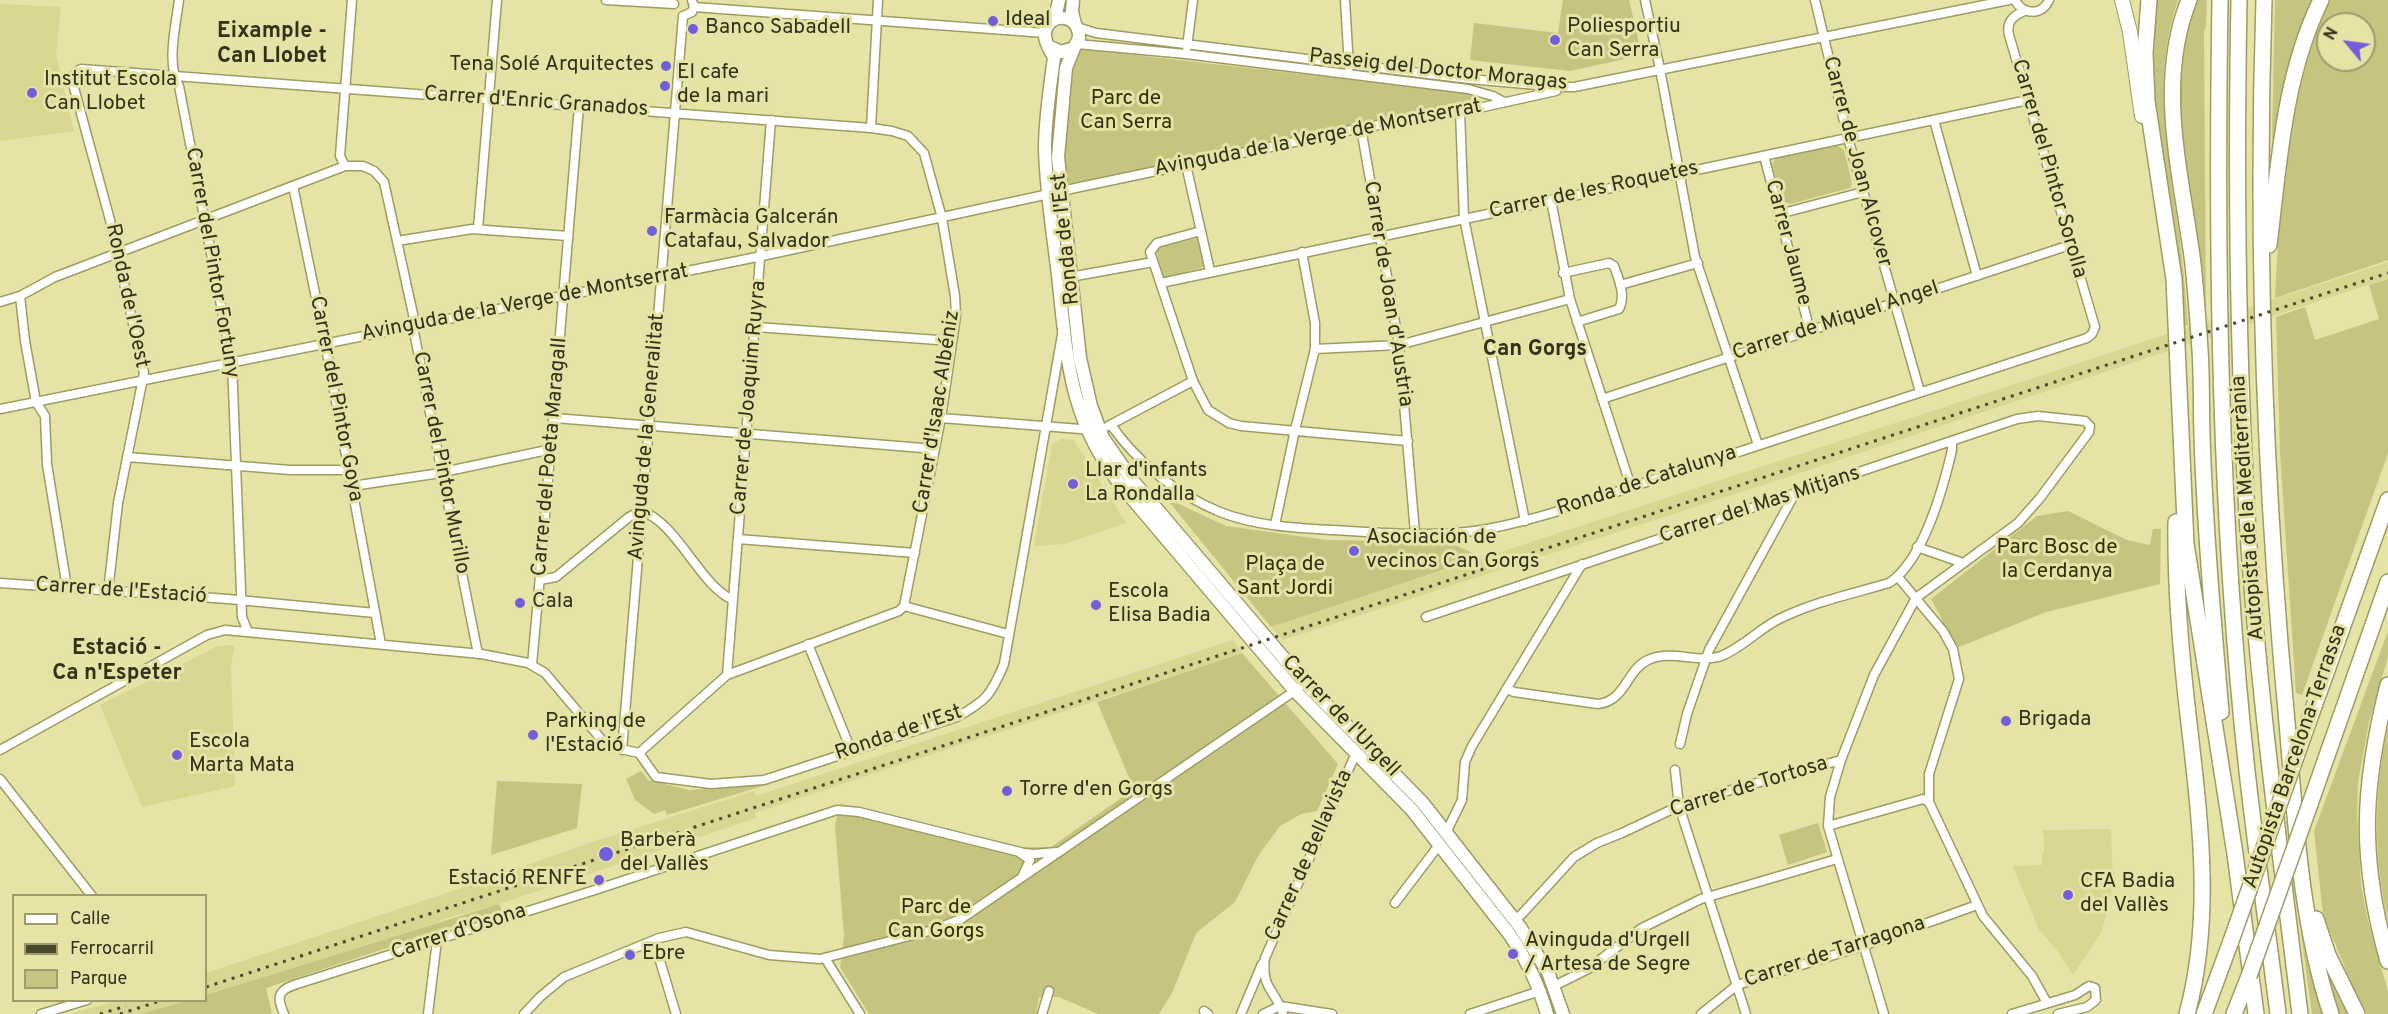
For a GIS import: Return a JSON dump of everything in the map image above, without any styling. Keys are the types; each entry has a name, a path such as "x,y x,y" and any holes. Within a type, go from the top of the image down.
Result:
{"highway":[{"path":"2149,0 2145,43 2147,101 2174,279 2182,411 2182,496 2186,544 2235,854 2256,1014"},
{"path":"2188,0 2175,42 2171,97 2179,173 2193,265 2200,353 2202,437 2212,612 2235,854"},
{"name":"Autopista de la Mediterrània","path":"2220,0 2219,314 2228,511 2247,770 2278,1014"},
{"name":"Autopista de la Mediterrània","path":"2239,0 2236,140 2246,497 2270,774 2300,1014"},
{"path":"2264,0 2260,222 2269,491 2303,888 2316,961 2331,1014"},
{"path":"2262,299 2287,109 2300,52 2320,0"},
{"path":"2179,368 2175,530 2177,610 2198,808 2203,886 2198,968 2187,1014"},
{"name":"Autopista Barcelona-Terrassa","path":"2204,1014 2388,500"},
{"name":"Autopista Barcelona-Terrassa","path":"2234,1014 2322,773 2388,582"},
{"path":"2322,773 2346,723 2388,612"},
{"path":"2388,686 2372,758 2366,827 2371,891 2388,961"},
{"path":"2288,732 2314,911 2328,954 2357,1014"}],"main road":[{"path":"2122,0 2130,32 2153,179 2163,205"}],"street":[{"name":"Carrer del Pintor Fortuny","path":"179,0 173,59 174,75 179,86 232,363 242,617 248,632"},
{"path":"0,302 20,296 55,277 345,166 340,156 352,0"},
{"path":"478,230 497,0"},
{"path":"606,0 674,2 674,10 683,16 688,16 693,3 1047,40 1060,52 1075,46 1079,35 1071,12 1073,0"},
{"path":"870,128 878,0"},
{"path":"1047,40 1047,27 1055,19 1059,0"},
{"path":"1186,54 1193,0"},
{"path":"1346,0 1350,62 1348,74"},
{"path":"1645,0 1689,229 1758,446"},
{"name":"Carrer de Joan Alcover","path":"1815,0 1848,138 1920,392"},
{"name":"Passeig del Doctor Moragas","path":"1076,25 1096,33 1350,62 1481,80 1548,87 1574,87 2009,0"},
{"path":"2015,0 2024,11 2032,12 2040,10 2049,0"},
{"name":"Carrer del Pintor Sorolla","path":"2024,11 2012,18 2008,29 2095,327 2092,334"},
{"name":"Avinguda de la Generalitat","path":"622,750 683,16"},
{"path":"1055,19 1067,18 1076,25"},
{"name":"Ronda de l'Est","path":"1047,40 1054,58 1045,145 1070,278 1080,358 1086,390 1098,429"},
{"name":"Passeig del Doctor Moragas","path":"1075,46 1186,54 1348,74 1477,91 1504,102"},
{"name":"Ronda de l'Est","path":"1075,46 1066,68 1055,193 1067,360 1074,394 1098,429"},
{"name":"Carrer d'Enric Granados","path":"74,74 77,70 88,69 892,131 909,136 924,153 942,218"},
{"name":"Ronda de l'Oest","path":"74,74 73,84 117,253 144,381 118,503 108,592"},
{"name":"Avinguda de la Verge de Montserrat","path":"0,409 661,277 1361,128 1479,108 1574,87"},
{"name":"Passeig del Doctor Moragas","path":"1477,91 1483,97 1479,108"},
{"name":"Carrer de les Roquetes","path":"1161,283 2028,100"},
{"name":"Carrer del Poeta Maragall","path":"532,665 555,418 579,106"},
{"path":"1460,111 1464,218 1525,521"},
{"name":"Carrer de Joaquim Ruyra","path":"727,675 771,120"},
{"path":"1934,120 1977,276"},
{"name":"Carrer de Joan d'Austria","path":"1361,128 1399,345 1415,533"},
{"name":"Carrer Jaume","path":"1764,156 1810,331"},
{"path":"1186,165 1210,271"},
{"name":"Carrer del Pintor Murillo","path":"345,166 363,166 374,171 384,182 413,314 413,327 478,654"},
{"name":"Carrer del Pintor Goya","path":"292,186 325,345 381,645"},
{"path":"1779,214 1863,192"},
{"path":"1551,200 1563,273 1570,299 1631,487"},
{"name":"Carrer d'Isaac Albéniz","path":"904,606 935,449 956,315 942,218"},
{"path":"397,242 478,230 568,236"},
{"path":"1201,231 1157,243 1150,252 1193,381 1208,410 1229,423 1408,441"},
{"name":"Carrer de Miquel Angel","path":"1602,399 2070,245"},
{"path":"1275,525 1315,349 1315,324 1302,252"},
{"path":"1070,278 1153,262"},
{"path":"1563,273 1609,263 1614,266 1620,285 1623,301 1619,309 1577,322"},
{"path":"1620,285 1698,263"},
{"path":"20,296 36,402 45,416 47,464 67,588"},
{"path":"1315,349 1399,345 1570,299"},
{"name":"Ronda de l'Est","path":"639,753 656,777 711,784 764,780 957,717 980,705 994,687 1004,664 1063,325"},
{"path":"756,327 952,341"},
{"name":"Ronda de Catalunya","path":"1098,429 1187,496 1233,516 1275,525 1454,534 1525,521 2087,338 2092,334"},
{"path":"940,418 1098,429 1193,381"},
{"name":"Carrer del Mas Mitjans","path":"1426,616 2017,419 2038,416 2085,421 2090,426 2089,432 2040,498 2018,523 1963,563"},
{"path":"555,418 935,449"},
{"name":"Carrer de l'Urgell","path":"1098,429 1093,444 1116,480 1356,753 1412,810 1510,935 1524,956 1540,991 1547,1014"},
{"path":"1507,689 1514,692 1599,704 1607,703 1620,694 1640,665 1649,659 1664,656 1718,657 1730,652 1776,621 1806,607 1889,583 1898,577 1917,547 1942,495 1952,442"},
{"path":"352,486 442,472 552,449"},
{"path":"127,457 307,471 349,471"},
{"path":"1680,744 1687,714 1707,658 1794,495"},
{"path":"540,580 556,577 629,517 641,511 658,520 719,590 733,600"},
{"path":"738,539 915,553"},
{"path":"1917,547 1963,563"},
{"path":"1884,1014 1828,826 1830,797 1841,760 1874,675 1916,598 1963,563"},
{"path":"1446,833 1462,800 1464,769 1468,754 1582,564"},
{"path":"1898,577 1943,631 1953,649 1959,679 1929,774 1929,802 1983,916 2032,976 2047,1003"},
{"name":"Carrer de l'Estació","path":"0,583 375,613"},
{"path":"0,750 207,635 225,630 478,654 532,665 545,673 608,746 639,753 727,675 899,611 904,606 1008,634"},
{"path":"808,644 852,750"},
{"path":"524,1014 540,997 564,978 658,938 686,932 769,955 825,958 933,930 961,919 1300,687"},
{"name":"Carrer de l'Urgell","path":"1300,687 1415,795 1446,833 1535,949 1554,986 1563,1014"},
{"name":"Carrer de Bellavista","path":"1241,1014 1356,753"},
{"name":"Carrer de Tortosa","path":"1514,919 1521,915 1574,857 1597,843 1678,806 1841,760"},
{"path":"1676,770 1678,806 1746,1014"},
{"path":"0,779 90,894"},
{"path":"1828,826 1923,799 1929,802"},
{"name":"Carrer d'Osona","path":"284,1014 279,1000 284,988 837,810 846,809 1017,851 1034,854 1060,852"},
{"path":"1395,903 1439,845"},
{"path":"1017,851 1030,860 1020,880"},
{"path":"1554,986 1588,969 1642,928 1701,899 1837,859"},
{"name":"Carrer de Tarragona","path":"1701,1014 1737,985 1863,946 1977,905"},
{"path":"428,1014 437,940"},
{"path":"654,941 676,1014"},
{"path":"825,958 860,1014"},
{"name":"Carrer de Bellavista","path":"1265,958 1265,982 1281,1010"},
{"path":"2012,1014 2075,995 2089,986 2095,988 2096,1000 2087,1006 2058,1014"},
{"path":"1041,1014 1049,991"},
{"path":"1470,1014 1540,991"},
{"path":"41,1014 80,1002"},
{"path":"1263,1014 1281,1010 1332,1014"}],"shaded area":[{"name":"Institut Escola Can Llobet","path":"0,4 61,7 56,55 74,131 0,141"},
{"path":"2388,262 2388,278 1754,488 1283,640 1271,627"},
{"name":"Llar d'infants La Rondalla","path":"1061,439 1074,440 1126,523 1064,544 1034,546 1052,444"},
{"path":"1233,640 1242,653 755,813 756,818 499,904 440,920 437,923 207,995 207,973 486,880 589,843 754,791 756,796"},
{"name":"Escola Marta Mata","path":"235,645 231,665 235,786 142,807 100,705 218,646"},
{"name":"CFA Badia del Vallès","path":"2111,829 2113,883 2109,906 2101,933 2073,975 2057,950 2039,930 2013,866 2042,865 2044,834 2042,830"},
{"path":"112,1002 183,1002 140,1014 70,1014"}],"green space":[{"name":"Poliesportiu Can Serra","path":"1563,0 1629,0 1640,47 1634,57 1570,71 1470,60 1474,23 1558,33"},
{"path":"2157,0 2178,0 2170,27 2166,53 2164,106 2188,325 2184,326 2177,247 2152,84"},
{"path":"2195,0 2207,0 2204,31 2206,321 2202,322 2180,141 2178,53"},
{"path":"2275,0 2315,0 2283,98 2274,139 2272,139"},
{"path":"2330,0 2388,0 2388,260 2275,298 2280,223 2289,146 2305,70 2316,34 2316,72 2376,72 2376,12 2325,12"},
{"name":"Parc de Can Serra","path":"1082,49 1475,94 1476,100 1469,106 1066,184 1064,145 1073,64"},
{"path":"1836,145 1844,150 1852,183 1850,188 1790,204 1783,201 1772,164 1777,157"},
{"path":"1198,238 1204,267 1164,278 1156,251 1161,247"},
{"path":"2388,279 2388,453 2302,695 2296,693 2280,452 2276,317 2305,307 2315,340 2379,319 2369,285"},
{"name":"Plaça de Sant Jordi","path":"1166,498 1226,526 1327,540 1448,542 1482,557 1271,627"},
{"name":"Parc Bosc de la Cerdanya","path":"2068,511 2127,540 2150,545 2153,529 2161,529 2160,584 2046,612 1959,647 1938,625 1943,621 1931,599 2037,516"},
{"path":"2388,631 2388,657 2369,722 2358,782 2357,815 2361,885 2368,921 2388,992 2388,1014 2367,1014 2350,980 2323,914 2314,831"},
{"name":"Parc de Can Gorgs","path":"1242,653 1338,764 1317,811 1301,814 1280,826 1258,856 1235,902 1196,933 1172,993 1159,1014 1098,1014 1059,997 1039,997 1036,1014 869,1014 840,967 844,936 835,826 840,804 1020,847 1051,847 1134,789 1097,702"},
{"path":"2388,727 2388,919 2380,871 2377,823 2380,775"},
{"path":"641,771 648,780 689,790 739,786 772,780 773,783 667,815 665,810 654,814 635,800 626,779"},
{"path":"497,781 582,784 577,828 491,855"},
{"path":"1818,823 1827,852 1788,865 1779,835"},
{"path":"499,904 502,910 266,988 272,1014 140,1014 183,1002 207,1002 207,995"},
{"path":"2301,934 2305,934 2324,1014 2312,1014"},
{"path":"2326,963 2351,1014 2339,1014"}],"railway":[{"path":"207,987 2388,273"},
{"path":"120,1014 157,1002"},
{"path":"100,1014 126,1006"}],"place":[{"name":"Ideal","path":"993,21"},
{"name":"Banco Sabadell","path":"693,29"},
{"name":"Poliesportiu Can Serra","path":"1555,40"},
{"name":"Tena Solé Arquitectes","path":"666,66"},
{"name":"El cafe de la mari","path":"665,86"},
{"name":"Institut Escola Can Llobet","path":"32,93"},
{"name":"Farmàcia Galcerán Catafau, Salvador","path":"652,231"},
{"name":"Llar d'infants La Rondalla","path":"1073,484"},
{"name":"Asociación de vecinos Can Gorgs","path":"1354,551"},
{"name":"Cala","path":"520,603"},
{"name":"Escola Elisa Badia","path":"1096,605"},
{"name":"Brigada","path":"2006,721"},
{"name":"Parking de l'Estació","path":"533,735"},
{"name":"Escola Marta Mata","path":"177,755"},
{"name":"Torre d'en Gorgs","path":"1007,791"},
{"name":"Barberà del Vallès","path":"606,854"},
{"name":"Estació RENFE","path":"599,880"},
{"name":"CFA Badia del Vallès","path":"2068,895"},
{"name":"Avinguda d'Urgell / Artesa de Segre","path":"1513,954"},
{"name":"Ebre","path":"630,955"}],"district":[{"name":"Eixample - Can Llobet","path":"272,46"},
{"name":"Can Gorgs","path":"1535,351"},
{"name":"Estació - Ca n'Espeter","path":"117,662"}]}
